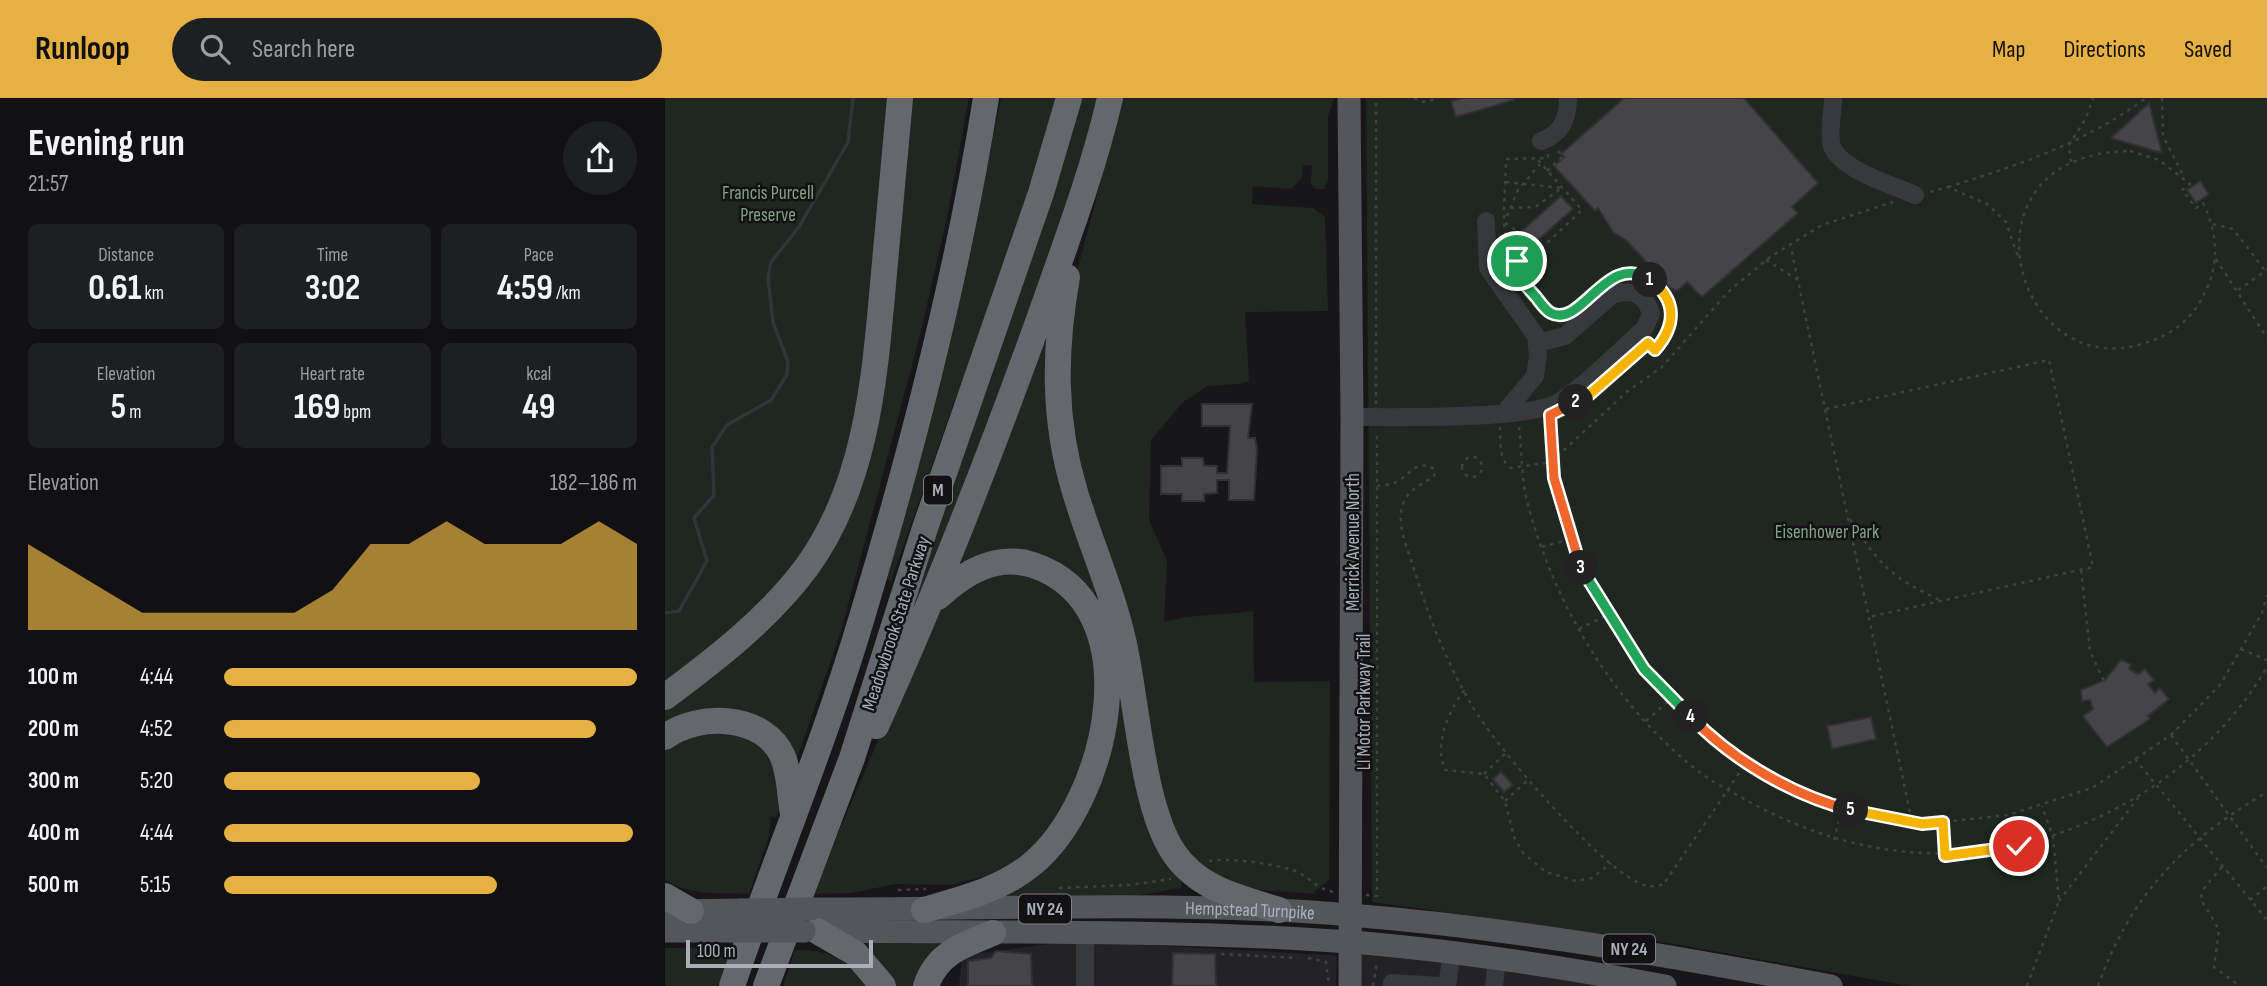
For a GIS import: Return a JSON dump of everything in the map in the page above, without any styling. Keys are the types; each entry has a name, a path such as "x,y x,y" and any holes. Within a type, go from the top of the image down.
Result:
{"highway":[{"path":"665,696 722,653 785,594 807,566 839,507 861,440 875,375 900,98"},
{"name":"Meadowbrook State Parkway","path":"732,986 862,618 916,418 961,230 986,98"},
{"name":"Meadowbrook State Parkway","path":"766,986 852,758 925,528 1041,193 1069,98"},
{"path":"806,880 934,600 1002,424 1083,195 1110,98"},
{"path":"1083,195 1057,332 1057,399 1074,491 1126,650 1155,810 1170,846 1193,874 1230,895 1279,911"},
{"path":"924,910 1008,881 1033,864 1056,840 1077,806 1090,777 1103,729 1107,694 1105,655 1096,622 1083,598 1059,576 1028,563 996,563 961,576 934,600"},
{"path":"665,737 693,723 718,720 758,730 775,744 782,755 793,819"},
{"path":"665,896 678,911"},
{"path":"811,924 855,953 883,986"},
{"path":"926,986 935,966 951,950 993,933"}],"main road":[{"name":"Merrick Avenue North","path":"1349,98 1352,417 1350,986"},
{"name":"Hempstead Turnpike","path":"811,924 924,910 1279,911 1350,915 1555,937 1831,986"},
{"name":"Hempstead Turnpike","path":"678,911 737,921 993,933 1085,932 1350,942 1497,958 1665,986"},
{"name":"Hempstead Turnpike","path":"665,931 737,921"}],"lane":[{"path":"1547,147 1564,125 1568,98"},
{"path":"1833,98 1831,143 1835,156 1846,165 1915,195"},
{"path":"1486,222 1488,268 1528,320 1537,343 1535,376 1508,416"},
{"path":"1352,417 1508,416 1558,403 1644,329 1651,314 1649,306 1643,297 1636,293 1620,292 1612,295 1565,336 1537,343"},
{"path":"1085,932 1085,986"},
{"path":"1447,986 1452,953"},
{"path":"1495,986 1497,958"},
{"path":"1392,986 1392,983 1440,986"}],"path":[{"path":"1376,98 1376,409"},
{"path":"1414,98 1424,102 1439,98"},
{"path":"2071,162 2069,145 2086,118 2093,98"},
{"path":"1508,416 1502,460 1511,468 1551,462 1628,391 1663,367 1728,292 1790,243 1822,225 1948,187 2069,145 2111,124 2146,98"},
{"path":"1948,187 1987,204 2006,222 2026,288 2043,316 2069,336 2100,347 2132,347 2163,337 2189,318 2207,291 2216,259 2213,224 2203,203 2196,208 2182,190 2190,184 2183,176 2163,136 2162,98"},
{"path":"1505,223 1509,208 1523,183 1541,163 1547,147"},
{"path":"1547,171 1563,156 1547,147 1506,159 1505,223 1511,262 1518,277 1550,313 1562,316 1572,311"},
{"path":"2018,257 2020,227 2031,200 2049,177 2071,162 2101,152 2130,151 2159,160 2183,176"},
{"path":"1511,262 1533,256 1582,210 1541,163"},
{"path":"1506,181 1562,188"},
{"path":"1509,208 1535,207 1562,188"},
{"path":"1505,223 1519,232"},
{"path":"2213,224 2233,229 2266,271 2238,290"},
{"path":"1790,243 1912,822"},
{"path":"2216,259 2267,338"},
{"path":"1766,260 1798,280"},
{"path":"1602,286 1612,278 1627,273 1645,277 1667,296 1671,306 1669,329 1655,350 1648,343 1639,351"},
{"path":"1826,410 2049,360 2093,567 1869,617"},
{"path":"1550,415 1551,462 1582,571 1644,669 1707,734 1762,774 1843,808 1912,822 1943,822 2008,815 2092,788 2171,735 2220,685 2262,613 2267,595"},
{"path":"1508,416 1523,467 1527,499 1552,576 1579,629 1608,674 1646,721 1688,764 1782,821 1834,840 1945,856 2019,846 2053,836 2139,797 2188,761 2246,702 2267,667"},
{"name":"LI Motor Parkway Trail","path":"1377,427 1377,897"},
{"path":"1471,457 1480,461 1482,467 1478,476 1464,475 1461,465 1465,459 1471,457"},
{"path":"1377,486 1393,484 1417,466 1429,466 1435,470 1434,476 1409,493 1403,504 1403,533 1421,593 1464,690 1506,753 1528,780 1625,875 1647,886 1663,885 1726,789 1747,762"},
{"path":"1848,516 1886,569 1905,583 1942,601"},
{"path":"1542,547 1571,539"},
{"path":"2081,569 2090,651 2104,681"},
{"path":"1579,629 1609,614"},
{"path":"2241,649 2267,660"},
{"path":"1464,690 1448,719 1440,756 1445,770 1484,774 1505,801 1514,837 1523,853 1546,872 1576,881 1592,878 1611,863"},
{"path":"1646,721 1672,698"},
{"path":"2171,735 2267,868"},
{"path":"1484,774 1506,753"},
{"path":"2135,760 2267,920"},
{"path":"1505,801 1528,780"},
{"path":"2098,986 2109,957 2133,912 2164,871 2197,837 2267,792"},
{"path":"2027,986 2059,901 2139,797"},
{"path":"2042,806 2053,836 2059,901"},
{"path":"1834,840 1843,808"},
{"path":"1943,822 1945,856"},
{"path":"1203,864 1217,859 1293,870 1321,891"},
{"path":"2222,867 2203,889 2200,897 2202,906 2219,930 2214,967 2240,986"},
{"path":"1051,888 1129,886 1175,879"},
{"path":"2250,900 2267,886"}],"shaded area":[{"path":"1070,941 1333,955 1337,957 1336,986 959,986 962,958 966,955"},
{"path":"1351,944 1658,986 1351,986"}],"green space":[{"name":"Francis Purcell Preserve","path":"665,98 891,98 858,418 824,519 769,602 665,687"},
{"path":"910,98 969,98 947,218 920,335 841,631 794,767 767,725 665,727 665,703 846,511"},
{"path":"1001,98 1059,98 976,352 956,397 891,581 887,579 949,340"},
{"path":"1079,98 1098,98 1043,283 922,599 915,597"},
{"path":"1118,98 1334,98 1328,116 1328,180 1324,189 1316,189 1311,184 1312,166 1303,165 1302,178 1291,189 1253,186 1252,204 1313,208 1325,217 1328,311 1245,312 1249,381 1208,386 1183,402 1151,440 1149,520 1167,561 1164,622 1186,617 1253,611 1254,682 1330,681 1329,880 1315,891 1317,894 1244,889 1196,865 1166,816 1068,416 1068,305 1101,181"},
{"name":"Eisenhower Park","path":"1366,98 2267,98 2267,986 1909,986 1669,943 1372,902"},
{"path":"1045,323 1098,590 1093,594 1071,571 1047,558 964,563 959,559"},
{"path":"1040,573 1086,614 1100,698 1082,778 1047,839 988,883 985,876 951,885 896,884 851,893 812,894 926,629 948,597 979,575"},
{"path":"1115,667 1182,876 1181,888 1122,898 987,900 1066,839"},
{"path":"718,725 768,744 783,796 776,818 771,816 769,836 749,894 695,891 665,880 665,742"},
{"path":"867,941 944,944 920,986 891,986 863,952"},
{"path":"665,948 710,948 711,951 731,949 718,986 665,986"},
{"path":"795,950 820,952 839,959 876,986 783,986"}],"building":[{"path":"1462,98 1514,100 1456,117 1451,101"},
{"path":"1624,98 1744,98 1818,183 1792,207 1798,213 1702,297 1687,282 1677,291 1670,288 1627,241 1613,232 1598,208 1595,211 1554,166 1564,157 1561,154"},
{"path":"2149,103 2162,153 2111,138"},
{"path":"2200,181 2209,194 2196,203 2187,190"},
{"path":"1561,196 1573,209 1529,248 1517,235"},
{"path":"1202,404 1252,404 1248,438 1255,438 1257,449 1254,500 1229,500 1229,480 1217,480 1217,493 1204,494 1204,501 1182,501 1182,494 1161,494 1161,466 1182,466 1182,458 1203,458 1204,466 1217,466 1217,473 1227,473 1230,426 1202,426"},
{"path":"2121,660 2131,664 2129,669 2138,674 2145,669 2154,680 2148,684 2155,693 2160,688 2169,699 2148,716 2150,719 2107,747 2083,716 2093,709 2090,700 2082,701 2081,690 2105,680"},
{"path":"1871,717 1876,739 1832,749 1827,726"},
{"path":"1501,772 1513,785 1504,792 1493,779"},
{"path":"996,951 1031,954 1032,986 968,986 968,961 991,958"},
{"path":"1173,953 1215,954 1216,986 1172,984"}],"waterway":[{"path":"665,613 679,611 707,561 694,518 714,495 712,447 727,425 771,400 787,375 788,362 773,322 768,277 771,262 799,227 848,142 853,98"}],"route":[{"path":"1517,261 1511,262 1518,277 1550,313 1562,316 1572,311 1612,278 1627,273 1645,277 1658,286 1671,306 1672,321 1664,340 1655,350 1648,343 1582,401 1550,415 1554,478 1582,571 1644,669 1707,734 1762,774 1847,810 1922,824 1943,822 1945,856 2019,846"}]}
